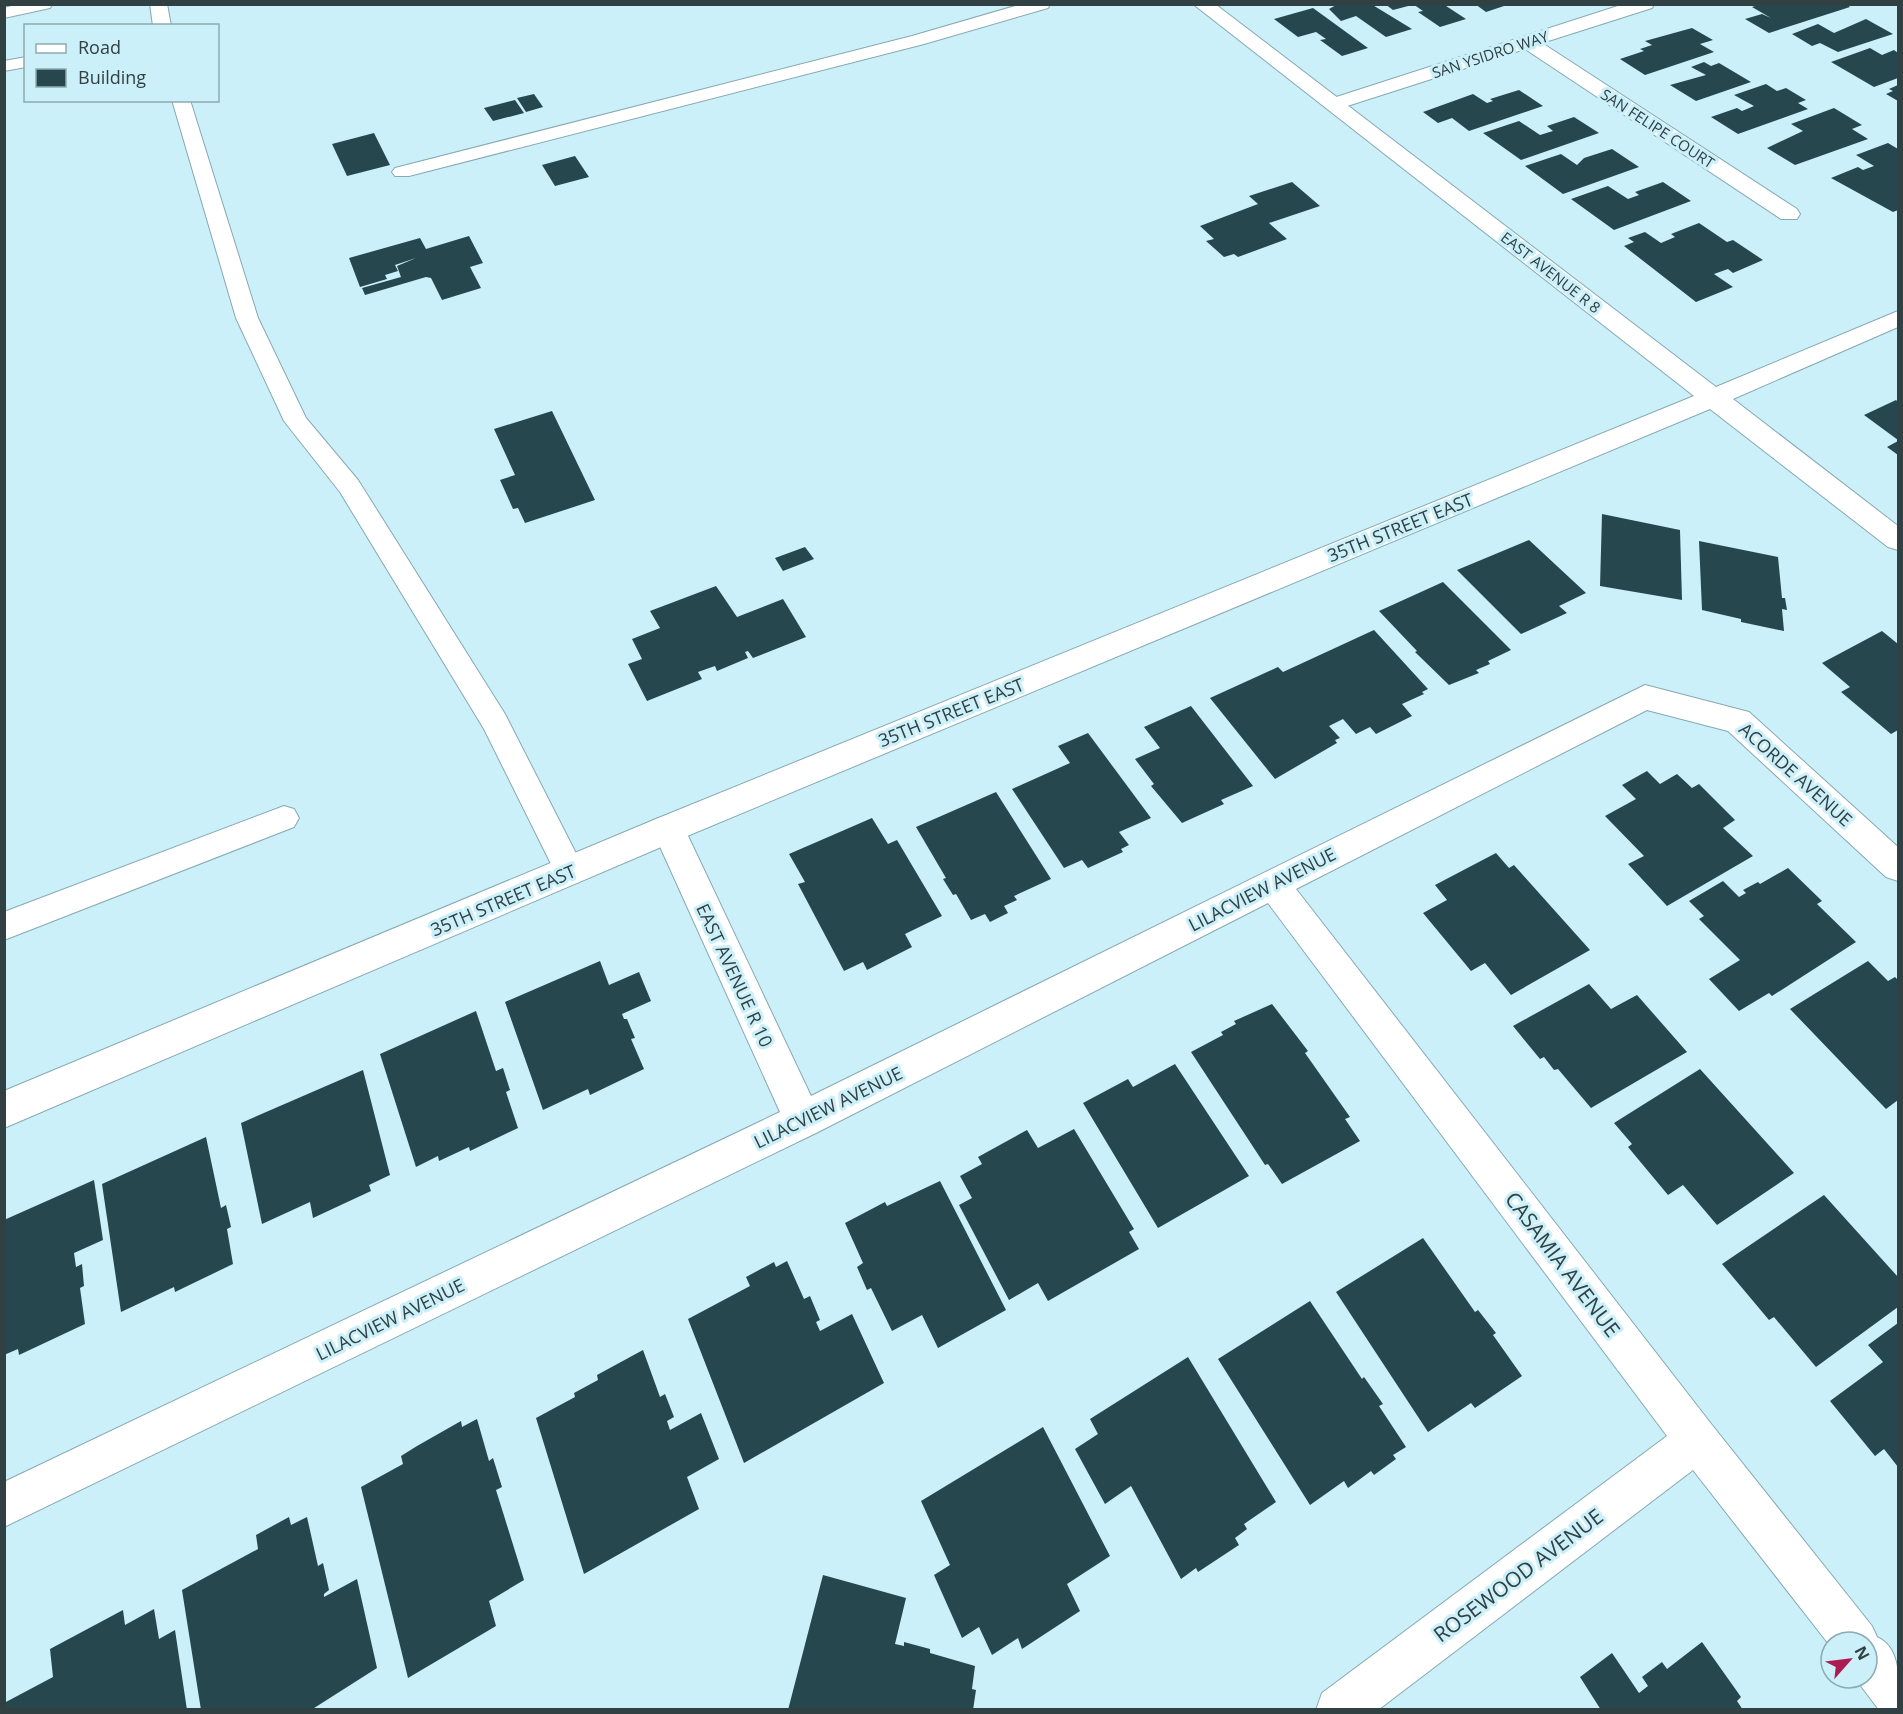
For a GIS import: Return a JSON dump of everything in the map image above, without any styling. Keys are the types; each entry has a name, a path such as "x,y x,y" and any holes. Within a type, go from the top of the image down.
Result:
{"street":[{"name":"EAST AVENUE R 8","path":"1202,4 1899,540"},
{"name":"SAN YSIDRO WAY","path":"1334,104 1645,4"},
{"name":"SAN FELIPE COURT","path":"1527,42 1789,214"},
{"name":"35TH STREET EAST","path":"4,1110 668,829 1713,398 1899,318"},
{"name":"ACORDE AVENUE","path":"1645,697 1738,721 1899,867"},
{"name":"LILACVIEW AVENUE","path":"4,1505 803,1120 1645,697"},
{"name":"EAST AVENUE R 10","path":"668,829 803,1120"},
{"name":"CASAMIA AVENUE","path":"1273,884 1696,1440 1846,1630"},
{"name":"ROSEWOOD AVENUE","path":"1339,1710 1696,1440"},
{"path":"1879,1671 1899,1696"}],"lane":[{"path":"4,13 44,4"},
{"path":"158,4 162,24"},
{"path":"402,172 918,40 1042,4"},
{"path":"4,66 24,62"},
{"path":"183,102 247,318 296,421 350,486 495,722 570,871"},
{"path":"4,926 284,818"}],"building":[{"path":"1338,4 1371,4 1412,29 1386,37 1356,16 1341,21 1329,9"},
{"path":"1385,4 1411,4 1412,5 1393,10"},
{"path":"1413,4 1443,4 1466,19 1440,27 1418,12 1423,11"},
{"path":"1475,4 1507,4 1507,5 1486,12"},
{"path":"1760,4 1846,4 1850,7 1769,33 1745,19 1762,14 1771,18 1752,7"},
{"path":"1313,8 1368,48 1342,56 1320,40 1326,39 1316,32 1298,37 1274,19"},
{"path":"1866,19 1893,34 1838,52 1820,43 1812,46 1792,34 1818,24 1834,33"},
{"path":"1692,28 1713,40 1700,44 1714,52 1645,75 1620,59 1644,51 1640,49 1652,45 1645,41"},
{"path":"1870,48 1882,55 1894,50 1898,53 1898,78 1874,87 1831,62"},
{"path":"1704,62 1711,66 1719,63 1751,82 1696,101 1670,85 1706,75 1691,67"},
{"path":"1766,84 1777,91 1786,88 1806,100 1798,103 1808,109 1738,134 1711,117 1737,108 1742,111 1754,106 1734,95"},
{"path":"1898,85 1898,101 1886,94 1893,91 1889,89"},
{"path":"1519,90 1543,106 1469,131 1452,118 1438,123 1423,112 1473,94 1487,103 1493,101 1490,99"},
{"path":"534,94 543,107 526,112 517,98"},
{"path":"515,100 524,113 493,121 484,108"},
{"path":"1834,108 1862,125 1852,129 1868,139 1795,165 1767,148 1803,131 1791,124"},
{"path":"1574,117 1599,133 1521,160 1483,133 1519,121 1540,135 1553,131 1547,126"},
{"path":"374,133 390,165 347,176 332,144"},
{"path":"1888,143 1898,149 1898,210 1893,212 1831,178 1858,167 1863,170 1874,166 1856,155"},
{"path":"1612,149 1639,167 1563,194 1525,166 1561,154 1577,165 1584,158"},
{"path":"575,156 589,177 555,186 542,165"},
{"path":"1292,182 1320,206 1269,223 1287,239 1238,257 1234,254 1224,257 1206,241 1214,239 1200,226 1258,204 1249,196"},
{"path":"1663,182 1691,201 1614,230 1571,199 1608,186 1628,199 1639,195 1635,192"},
{"path":"1699,223 1727,242 1733,240 1763,260 1733,273 1728,269 1714,274 1733,287 1696,302 1624,246 1634,242 1628,238 1645,232 1661,243 1675,237 1671,234"},
{"path":"469,236 483,263 470,267 481,288 442,300 431,278 426,277 365,295 362,288 401,277 397,266 416,258 395,265 398,271 385,275 387,279 360,287 349,258 420,238 426,249"},
{"path":"1896,400 1898,402 1898,440 1864,415"},
{"path":"552,411 595,500 525,523 518,508 513,509 500,480 515,475 494,429"},
{"path":"1898,441 1898,455 1887,447"},
{"path":"1602,514 1680,530 1682,600 1600,586"},
{"path":"1529,540 1586,593 1559,606 1567,613 1521,634 1457,570"},
{"path":"1699,541 1778,557 1782,598 1785,598 1787,610 1782,609 1784,631 1741,622 1741,619 1702,610"},
{"path":"805,547 814,559 783,571 775,558"},
{"path":"1443,582 1511,650 1488,661 1490,664 1476,670 1479,673 1449,685 1415,652 1417,651 1379,611"},
{"path":"716,586 737,617 783,599 806,637 753,658 748,651 745,652 748,658 717,671 715,666 698,672 702,679 647,701 628,664 642,659 632,639 660,628 650,611"},
{"path":"1374,630 1428,689 1422,692 1424,694 1402,704 1412,716 1376,734 1370,727 1356,734 1343,719 1329,726 1340,738 1335,740 1337,743 1275,779 1210,698 1278,667 1283,672"},
{"path":"1882,631 1898,644 1898,730 1891,734 1841,692 1850,687 1822,663"},
{"path":"1191,706 1253,786 1221,800 1224,804 1182,823 1151,786 1154,784 1135,759 1160,748 1144,727"},
{"path":"1088,733 1151,818 1119,832 1129,845 1121,849 1123,852 1088,868 1082,860 1064,868 1012,789 1070,763 1058,746"},
{"path":"1647,771 1660,784 1677,774 1692,788 1699,784 1735,820 1723,828 1753,856 1667,906 1628,864 1644,856 1605,816 1636,799 1622,785"},
{"path":"996,792 1051,879 1014,896 1017,900 1004,906 1008,913 990,922 985,914 971,920 956,894 953,895 943,879 946,878 916,827"},
{"path":"872,818 888,844 897,840 942,916 905,934 912,947 867,970 863,962 844,971 798,884 805,882 789,854"},
{"path":"1496,853 1509,868 1514,865 1590,950 1511,995 1485,963 1471,971 1423,913 1447,900 1435,885"},
{"path":"1788,868 1822,901 1817,904 1856,942 1772,996 1769,993 1739,1011 1709,979 1740,960 1699,919 1704,916 1689,901 1723,881 1739,897 1746,893 1743,890 1758,882 1760,884"},
{"path":"600,961 609,985 639,972 651,1001 622,1014 624,1019 627,1019 635,1038 631,1039 644,1069 590,1095 588,1089 543,1110 505,1002"},
{"path":"1868,961 1888,981 1895,977 1898,980 1898,1100 1886,1109 1790,1009"},
{"path":"1589,984 1611,1009 1637,995 1687,1052 1591,1108 1558,1069 1554,1070 1544,1057 1540,1059 1513,1026"},
{"path":"1272,1004 1308,1051 1305,1053 1350,1117 1345,1119 1360,1141 1282,1184 1268,1164 1265,1165 1191,1052 1223,1035 1221,1032 1236,1024 1234,1021"},
{"path":"476,1011 496,1071 503,1068 510,1090 506,1092 518,1128 470,1151 469,1147 439,1161 438,1156 416,1167 380,1054"},
{"path":"1175,1064 1249,1176 1158,1228 1083,1103 1128,1079 1133,1087"},
{"path":"1700,1069 1794,1173 1717,1225 1683,1185 1668,1195 1628,1147 1632,1144 1614,1123"},
{"path":"363,1070 390,1175 369,1185 371,1191 313,1218 310,1202 262,1224 241,1123"},
{"path":"1074,1129 1134,1229 1129,1232 1139,1249 1048,1301 1038,1283 1009,1300 959,1205 972,1198 960,1176 982,1164 978,1157 1027,1130 1038,1148"},
{"path":"206,1137 221,1208 226,1205 231,1227 227,1229 233,1264 175,1292 174,1287 121,1312 102,1184"},
{"path":"94,1180 103,1240 74,1253 76,1267 82,1264 84,1286 80,1288 85,1324 19,1355 18,1349 4,1355 4,1220"},
{"path":"940,1181 1006,1310 938,1348 922,1315 892,1331 871,1288 867,1290 857,1267 863,1263 845,1223 885,1202 887,1206"},
{"path":"1824,1195 1898,1277 1898,1307 1816,1367 1774,1317 1769,1320 1722,1264"},
{"path":"1423,1238 1475,1312 1478,1310 1496,1333 1493,1335 1522,1376 1475,1408 1471,1403 1428,1432 1336,1292"},
{"path":"787,1261 804,1299 810,1296 820,1320 816,1322 820,1331 852,1314 884,1383 744,1463 688,1319 750,1286 746,1277 774,1262 776,1267"},
{"path":"1310,1301 1362,1379 1364,1377 1383,1404 1379,1406 1406,1447 1393,1455 1396,1459 1374,1475 1371,1471 1348,1488 1344,1481 1310,1505 1218,1359"},
{"path":"1898,1323 1898,1467 1884,1449 1875,1456 1830,1401 1883,1362 1868,1345"},
{"path":"643,1350 660,1397 665,1394 674,1417 667,1421 670,1430 701,1413 719,1459 687,1477 699,1509 584,1574 536,1418 575,1397 574,1393 598,1380 597,1375"},
{"path":"1188,1357 1276,1502 1244,1524 1247,1529 1235,1538 1239,1545 1198,1572 1196,1568 1181,1579 1131,1486 1105,1504 1075,1449 1098,1434 1090,1419"},
{"path":"477,1419 489,1461 493,1458 502,1487 496,1490 524,1580 489,1601 496,1626 408,1678 361,1487 403,1464 401,1456 417,1446 461,1421 462,1427"},
{"path":"1043,1427 1110,1556 1067,1584 1080,1611 1022,1649 1018,1638 992,1655 979,1627 962,1638 934,1575 950,1565 921,1501"},
{"path":"289,1517 291,1525 307,1517 318,1566 323,1563 329,1590 324,1597 357,1579 377,1668 311,1710 201,1710 182,1590 258,1549 256,1535"},
{"path":"823,1575 906,1598 895,1644 904,1646 904,1642 930,1649 930,1653 975,1666 972,1689 976,1690 973,1710 788,1710"},
{"path":"154,1609 159,1639 175,1630 187,1710 4,1710 4,1703 53,1677 50,1649 123,1610 125,1625"},
{"path":"1702,1642 1741,1697 1737,1701 1743,1710 1601,1710 1580,1677 1612,1653 1639,1693 1648,1686 1642,1677 1662,1662 1667,1669"}]}
